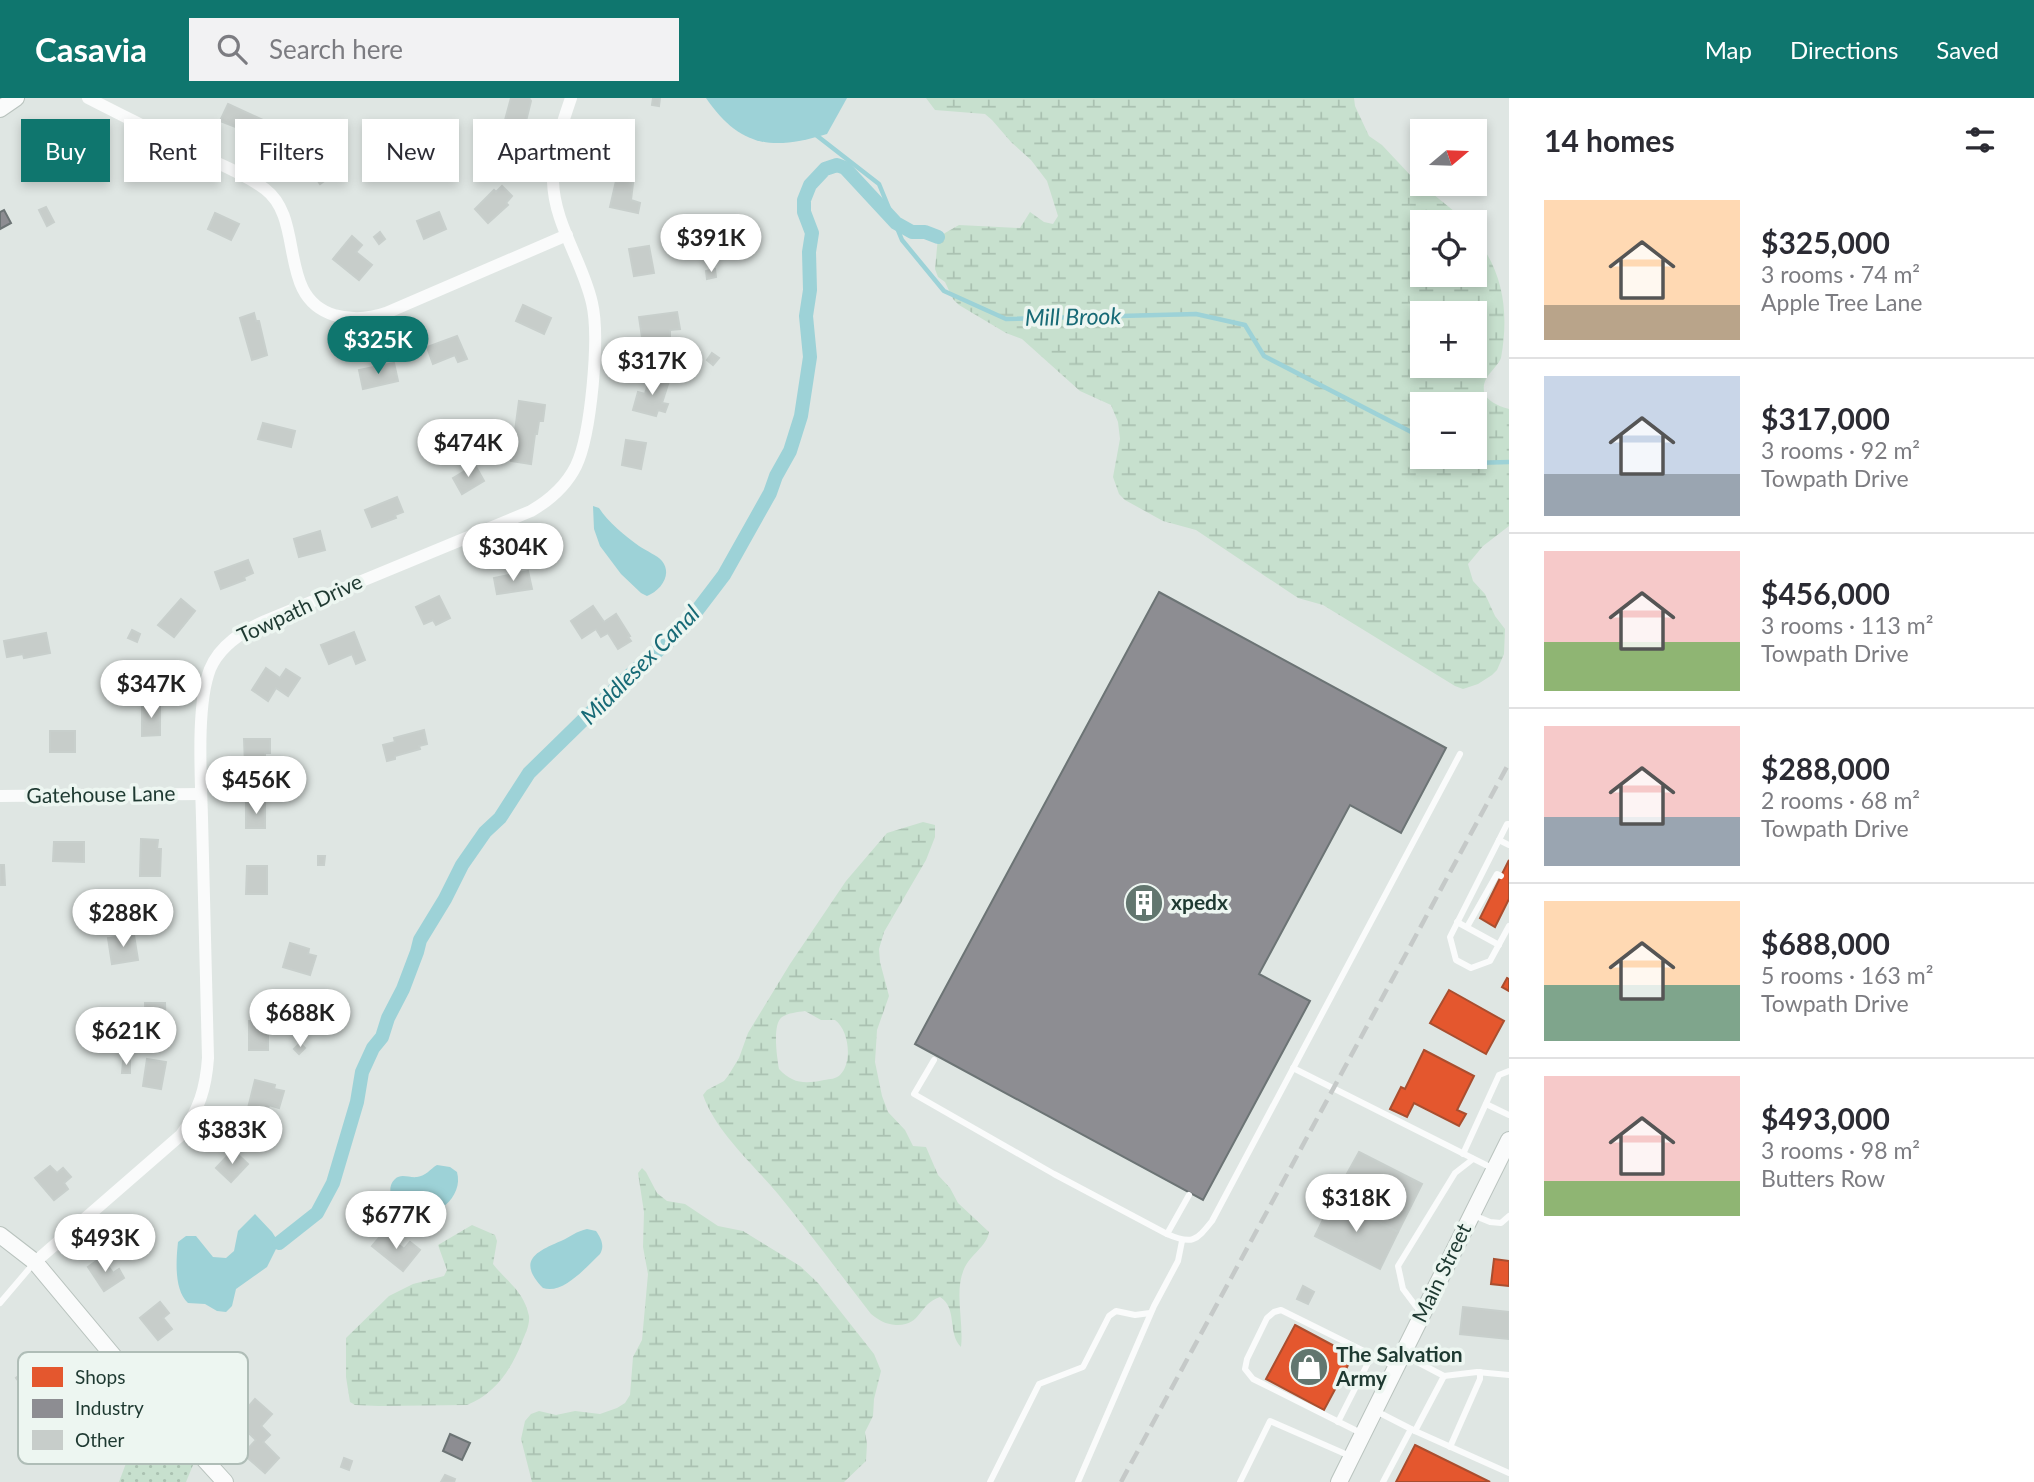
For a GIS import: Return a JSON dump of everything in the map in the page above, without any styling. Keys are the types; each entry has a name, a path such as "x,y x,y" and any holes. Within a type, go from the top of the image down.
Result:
{"main road":[{"path":"0,109 16,98"},
{"name":"Main Street","path":"1339,1482 1509,1141"},
{"path":"0,1236 35,1262 110,1352"},
{"path":"209,1464 225,1482"}],"street":[{"path":"88,98 234,171 270,193 284,218 298,281 315,304 332,314 347,318 369,318 386,313 568,235"},
{"name":"Towpath Drive","path":"35,1262 181,1135 200,1104 206,1084 208,1058 201,794 206,685 211,668 229,643 250,628 531,511 553,495 570,475 584,442 594,365 595,328 592,302 558,210 553,181 559,139 571,98"},
{"name":"Gatehouse Lane","path":"0,796 201,794"}],"lane":[{"path":"934,1060 914,1094 1054,1174 1167,1234 1182,1241 1198,1238 1212,1221 1460,754"},
{"path":"1509,824 1450,937 1456,960 1471,968 1490,961 1509,926"},
{"path":"1499,840 1509,845"},
{"path":"1467,928 1497,874 1501,876"},
{"path":"1457,922 1499,946"},
{"path":"1293,1069 1494,1169"},
{"path":"1463,1154 1499,1076 1509,1071"},
{"path":"1486,1104 1509,1115"},
{"path":"1422,1315 1403,1289 1398,1266 1455,1173 1473,1159"},
{"path":"1167,1234 1189,1195"},
{"path":"1472,1214 1490,1222 1501,1223 1509,1230"},
{"path":"1501,1223 1509,1216"},
{"path":"1078,1482 1150,1314 1172,1274 1182,1241"},
{"path":"0,1303 35,1262"},
{"path":"1363,1434 1248,1375 1246,1362 1269,1315 1277,1310 1284,1311 1372,1355 1444,1376 1480,1372 1509,1375"},
{"path":"990,1482 1040,1384 1083,1367 1109,1316 1116,1311 1135,1315 1150,1314"},
{"path":"1338,1422 1372,1355"},
{"path":"1450,1447 1480,1379 1480,1372"},
{"path":"1384,1482 1444,1376"},
{"path":"1374,1410 1509,1473"},
{"path":"1240,1482 1270,1421 1351,1457"}],"green space":[{"path":"926,98 1354,98 1369,136 1382,145 1410,175 1410,196 1435,196 1453,210 1410,210 1410,287 1487,287 1487,254 1502,294 1504,325 1501,358 1487,377 1487,301 1410,301 1410,378 1487,378 1484,392 1410,392 1410,469 1487,469 1487,397 1509,409 1509,526 1483,546 1468,564 1473,581 1485,594 1495,616 1505,629 1504,654 1492,675 1463,689 1455,686 1323,605 1298,598 1196,530 1163,521 1119,494 1113,477 1120,439 1118,422 1111,405 1080,391 1022,339 1006,333 959,305 935,269 938,237 959,225 1020,228 1030,212 1044,222 1053,224 1058,216 1047,181 1031,160 985,114 935,110"},
{"path":"923,822 935,825 935,837 926,860 884,932 879,949 889,996 877,1030 875,1062 888,1112 905,1130 913,1146 926,1147 938,1175 950,1188 958,1203 989,1232 985,1242 967,1264 961,1278 961,1347 954,1335 949,1307 940,1297 928,1304 911,1322 904,1324 886,1323 871,1314 778,1194 726,1135 703,1095 728,1076 739,1058 748,1033 790,964 846,881 887,833","holes":["805,1011 821,1020 835,1020 844,1031 848,1046 844,1069 837,1077 817,1081 800,1082 789,1078 779,1069 776,1042 779,1021 787,1015"]},
{"path":"642,1168 657,1193 667,1201 685,1204 718,1226 743,1231 800,1266 818,1283 874,1354 881,1371 873,1416 865,1432 866,1461 844,1482 532,1482 521,1439 525,1421 531,1414 539,1411 556,1415 575,1411 600,1414 625,1403 630,1395 633,1357 642,1340 648,1274 643,1247 644,1212 638,1173"},
{"path":"472,1225 495,1235 497,1241 493,1264 519,1293 529,1316 518,1352 501,1380 486,1394 467,1405 379,1406 355,1405 350,1402 346,1377 346,1338 389,1296 413,1284 444,1276 447,1270 438,1245"},
{"path":"126,1464 193,1465 186,1482 119,1482"}],"water":[{"path":"706,98 847,98 827,134 773,143 758,141 731,127"},
{"path":"593,506 599,508 628,538 662,561 666,577 652,594 647,596 641,593 621,574 600,546 594,529"},
{"path":"437,1165 450,1167 457,1172 456,1190 446,1205 438,1211 413,1221 395,1203 390,1190 391,1184 397,1177 420,1176"},
{"path":"255,1214 279,1243 267,1267 236,1289 232,1306 226,1312 217,1311 205,1304 188,1303 178,1283 178,1242 186,1236 196,1236 213,1257 226,1258 234,1251 238,1231"},
{"path":"587,1229 596,1231 599,1236 602,1245 600,1254 566,1284 551,1289 543,1288 531,1271 532,1258 544,1249"}],"building: Shops":[{"path":"1509,860 1509,899 1495,927 1480,918"},
{"path":"1507,978 1509,979 1509,991 1502,987"},
{"path":"1449,990 1504,1021 1486,1054 1430,1023"},
{"path":"1424,1050 1474,1076 1457,1110 1466,1114 1459,1126 1414,1103 1407,1117 1390,1109 1401,1087 1405,1089"},
{"path":"1494,1259 1509,1261 1509,1286 1491,1284"},
{"name":"The Salvation Army","path":"1295,1325 1353,1356 1324,1410 1266,1379"},
{"path":"1415,1445 1490,1482 1396,1482"}],"building: Industry":[{"path":"4,210 11,223 0,229 0,212"},
{"name":"xpedx","path":"1159,592 1446,748 1401,833 1350,805 1259,974 1310,1001 1203,1200 915,1044"},
{"path":"450,1434 470,1443 462,1460 443,1451"}],"building: Other":[{"path":"511,98 529,98 531,101 526,119 505,119"},
{"path":"653,98 660,98 659,106 652,105"},
{"path":"228,104 261,119 235,119 235,127 221,119"},
{"path":"616,182 633,182 631,200 640,203 638,213 610,207"},
{"path":"502,186 512,196 506,203 508,205 488,223 475,209 494,190 496,192"},
{"path":"46,207 54,222 47,226 39,210"},
{"path":"439,212 446,229 424,239 417,221"},
{"path":"215,213 239,224 231,240 208,229"},
{"path":"380,232 385,239 379,244 374,237"},
{"path":"352,236 362,245 356,252 372,265 359,280 333,259"},
{"path":"649,246 654,273 634,276 629,249"},
{"path":"715,269 716,277 707,279 706,271"},
{"path":"523,305 551,318 544,334 516,321"},
{"path":"677,312 680,329 670,330 670,337 661,338 661,342 643,344 639,317"},
{"path":"254,313 256,321 259,321 267,355 252,360 240,318"},
{"path":"457,336 467,359 458,362 455,355 433,364 427,347"},
{"path":"712,353 719,358 713,365 707,360"},
{"path":"394,363 398,381 363,389 359,370"},
{"path":"650,376 669,381 662,403 668,404 665,412 658,410 656,416 633,410 638,392 645,394"},
{"path":"519,401 545,405 543,421 539,421 535,434 531,464 511,461"},
{"path":"263,423 295,431 291,447 258,439"},
{"path":"626,440 646,443 641,469 622,465"},
{"path":"475,465 484,481 462,494 453,478"},
{"path":"397,497 403,512 395,515 396,518 372,527 365,510"},
{"path":"320,531 325,550 299,557 294,539"},
{"path":"248,560 253,573 244,577 245,580 221,589 215,572"},
{"path":"528,571 532,589 497,594 494,578"},
{"path":"439,596 450,618 436,625 433,620 424,624 416,607"},
{"path":"181,599 195,611 174,637 158,625"},
{"path":"593,606 604,622 616,614 631,641 618,649 608,633 601,637 596,629 582,638 571,621"},
{"path":"132,630 140,634 137,642 128,638"},
{"path":"354,632 365,660 356,664 352,654 329,664 321,645"},
{"path":"46,633 50,653 24,658 23,654 7,657 4,641"},
{"path":"266,668 280,678 286,669 300,678 288,696 276,688 268,701 252,690"},
{"path":"160,705 160,735 142,736 142,706"},
{"path":"424,730 427,744 387,761 383,745 395,742 394,738"},
{"path":"50,731 75,731 75,752 50,752"},
{"path":"244,739 270,739 270,753 265,753 265,764 245,765"},
{"path":"246,803 265,803 265,828 246,828"},
{"path":"141,839 158,840 157,849 161,849 160,876 140,876"},
{"path":"54,842 84,842 84,862 53,861"},
{"path":"318,856 325,856 324,865 318,865"},
{"path":"0,865 4,865 5,885 0,885"},
{"path":"247,866 267,866 267,894 246,894"},
{"path":"134,935 138,960 112,964 108,938"},
{"path":"290,943 309,949 308,954 316,956 310,975 283,967"},
{"path":"145,1003 165,1003 166,1031 146,1032"},
{"path":"249,1021 268,1021 268,1050 249,1050"},
{"path":"300,1043 305,1048 299,1054 294,1049"},
{"path":"147,1059 166,1062 161,1089 143,1086"},
{"path":"123,1061 130,1061 130,1073 122,1073"},
{"path":"255,1080 275,1085 274,1089 284,1091 279,1108 269,1105 267,1113 248,1108"},
{"path":"233,1150 248,1164 231,1182 216,1168"},
{"path":"1359,1152 1422,1184 1398,1232 1333,1199"},
{"path":"50,1166 57,1173 63,1168 71,1177 64,1183 68,1189 54,1200 35,1178"},
{"path":"1333,1199 1398,1232 1380,1269 1315,1236"},
{"path":"384,1232 404,1249 410,1242 420,1250 403,1271 372,1246"},
{"path":"102,1257 113,1273 119,1269 124,1278 104,1291 88,1267"},
{"path":"1303,1286 1314,1292 1308,1304 1297,1299"},
{"path":"160,1302 169,1313 163,1318 172,1329 158,1340 140,1318"},
{"path":"1463,1307 1509,1312 1509,1339 1460,1334"},
{"path":"255,1399 272,1414 261,1426 270,1435 263,1442 279,1458 265,1473 248,1458 248,1449 256,1440 248,1432 248,1407"},
{"path":"344,1458 352,1461 349,1470 341,1467"},
{"path":"445,1475 455,1479 454,1482 441,1482"}],"waterway":[{"name":"Mill Brook","path":"816,135 879,184 902,240 944,291 1006,319 1196,314 1245,325 1264,356 1410,431"},
{"name":"Middlesex Canal","path":"279,1243 317,1213 333,1183 357,1102 362,1072 373,1048 382,1037 420,940 462,865 485,832 500,818 529,773 689,621 724,575 770,493 790,451 801,416 810,357 806,316 810,290 809,252 812,233 804,212 804,200 810,185 825,169 837,165 845,168 896,223 912,232 925,232 938,237"},
{"name":"Mill Brook","path":"1487,463 1509,462"}],"railway":[{"path":"1121,1482 1509,763"}],"place":[{"name":"xpedx","path":"1144,903"},
{"name":"The Salvation Army","path":"1309,1367"}]}
